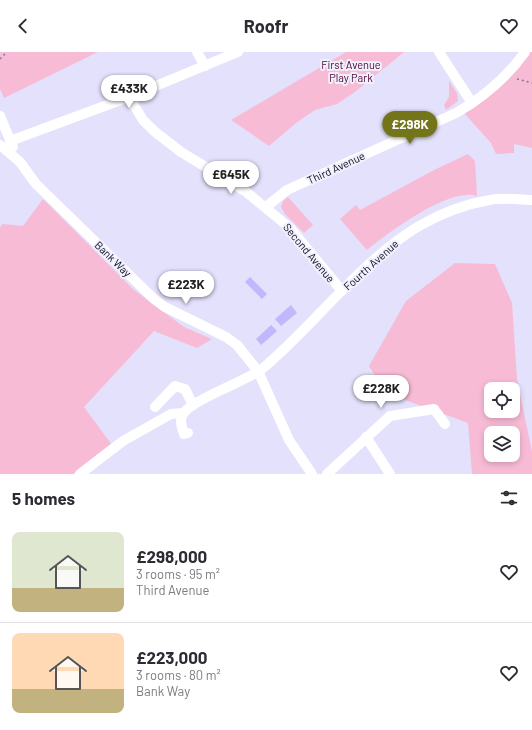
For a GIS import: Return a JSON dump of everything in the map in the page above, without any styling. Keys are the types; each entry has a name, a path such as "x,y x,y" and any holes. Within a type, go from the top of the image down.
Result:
{"street":[{"path":"197,52 205,66"},
{"path":"10,141 129,97 238,52"},
{"name":"Third Avenue","path":"266,207 287,190 456,113 472,103 505,75 525,52"},
{"path":"441,53 472,103"},
{"name":"Second Avenue","path":"129,97 143,120 154,131 181,152 245,191 290,228 308,248 342,292"},
{"path":"0,116 20,162"},
{"path":"0,145 20,162"},
{"name":"Bank Way","path":"20,162 36,184 154,299 166,307 226,337 237,345 258,371 290,440 312,474"},
{"name":"Fourth Avenue","path":"183,413 194,405 258,371 389,247 419,226 454,209 491,200 532,200"},
{"path":"155,407 175,386 185,389 194,405"},
{"path":"327,474 390,416 434,409 445,424"},
{"path":"80,474 123,440 171,414 183,413 181,424 184,434 188,433"},
{"path":"366,437 390,474"}],"path":[{"path":"0,59 7,52"},
{"path":"505,75 532,83"}],"green space":[{"path":"0,52 98,52 4,98 0,89"},
{"name":"First Avenue Play Park","path":"346,52 404,52 355,92 337,104 315,110 296,123 269,146 231,120"},
{"path":"528,52 532,52 532,148 514,144 514,153 496,154 491,143 464,113"},
{"path":"449,81 457,93 458,101 446,110 444,105 449,97"},
{"path":"468,154 475,161 477,196 465,195 451,198 435,205 419,213 367,250 340,219 356,205 360,210 434,170"},
{"path":"288,197 313,225 304,233 285,214 281,207 283,201"},
{"path":"43,199 134,290 184,327 212,339 197,348 154,331 84,407 112,445 73,474 0,474 0,228 2,224 23,226"},
{"path":"455,263 495,264 512,303 518,382 484,382 484,418 520,418 520,394 532,452 532,474 472,474 468,423 386,393 369,366 406,301"}],"building":[{"path":"250,277 267,294 262,299 245,282"},
{"path":"291,305 297,313 281,326 275,319"},
{"path":"271,325 277,331 261,345 256,339"}]}
